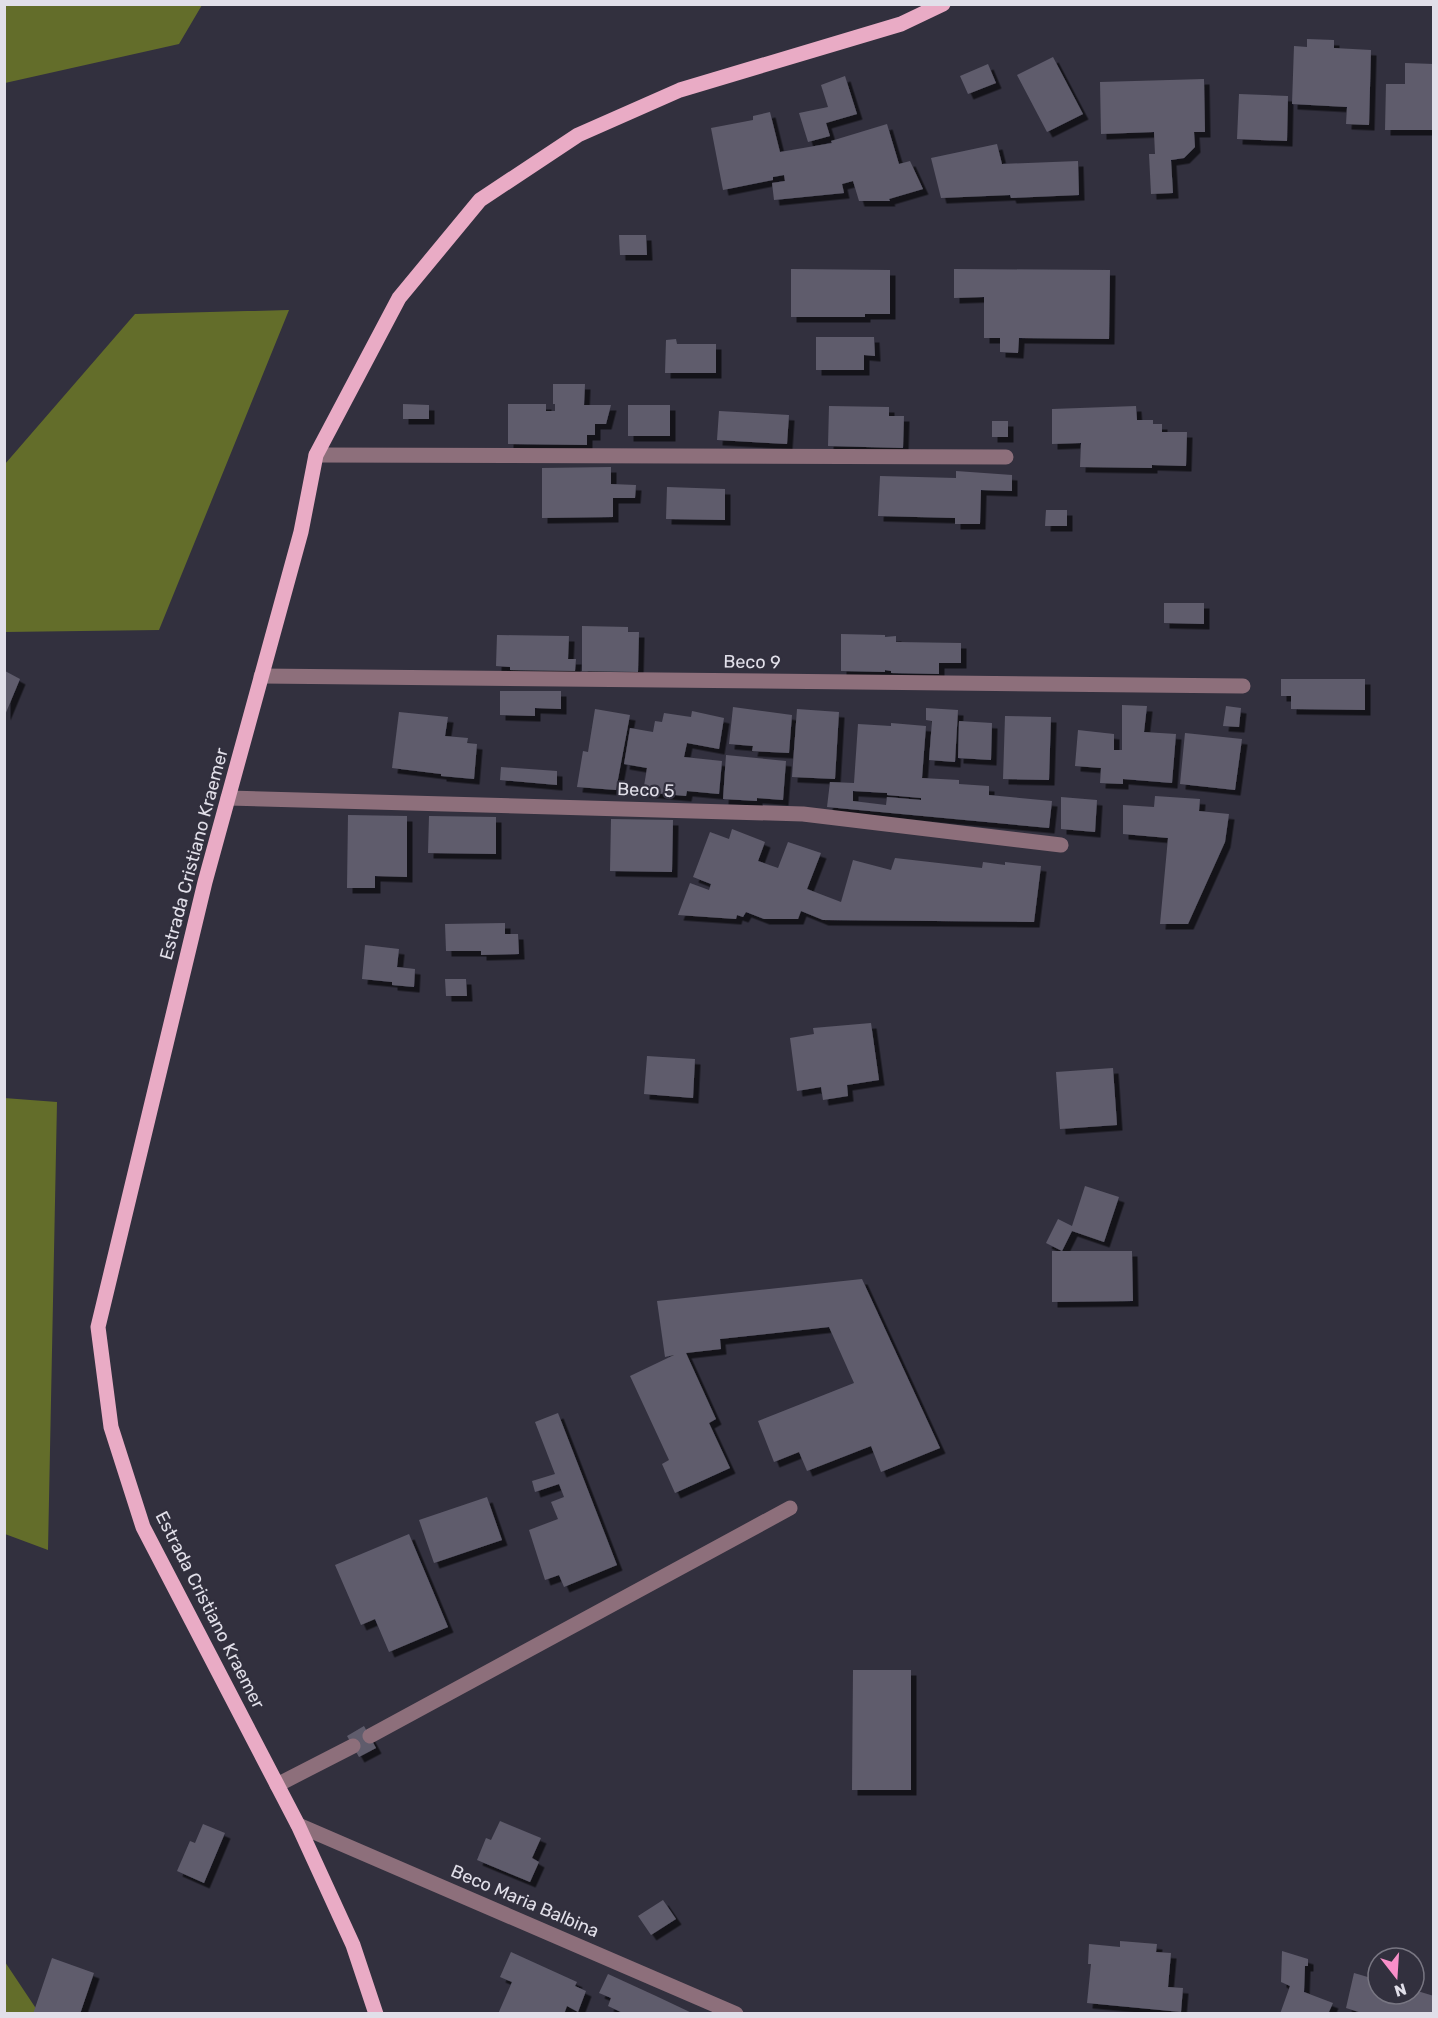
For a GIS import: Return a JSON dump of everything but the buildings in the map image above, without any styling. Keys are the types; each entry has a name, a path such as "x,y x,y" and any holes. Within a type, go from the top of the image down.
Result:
{"main road":[{"name":"Estrada Cristiano Kraemer","path":"376,2013 353,1945 298,1825 143,1527 111,1427 98,1327 205,882 301,532 316,455 399,298 480,200 578,135 680,90 901,24 943,4"}],"street":[{"path":"316,455 1006,457"},
{"name":"Beco 9","path":"261,676 1243,686"},
{"name":"Beco 5","path":"228,798 803,814 1061,846"},
{"path":"370,1736 790,1508"},
{"path":"277,1785 353,1746"},
{"name":"Beco Maria Balbina","path":"298,1825 736,2013"}],"green space":[{"path":"4,5 202,5 179,44 5,83"},
{"path":"289,310 159,630 5,632 5,464 135,314"},
{"path":"4,1098 57,1102 48,1550 5,1534"},
{"path":"5,1962 39,2013 5,2013"}]}
